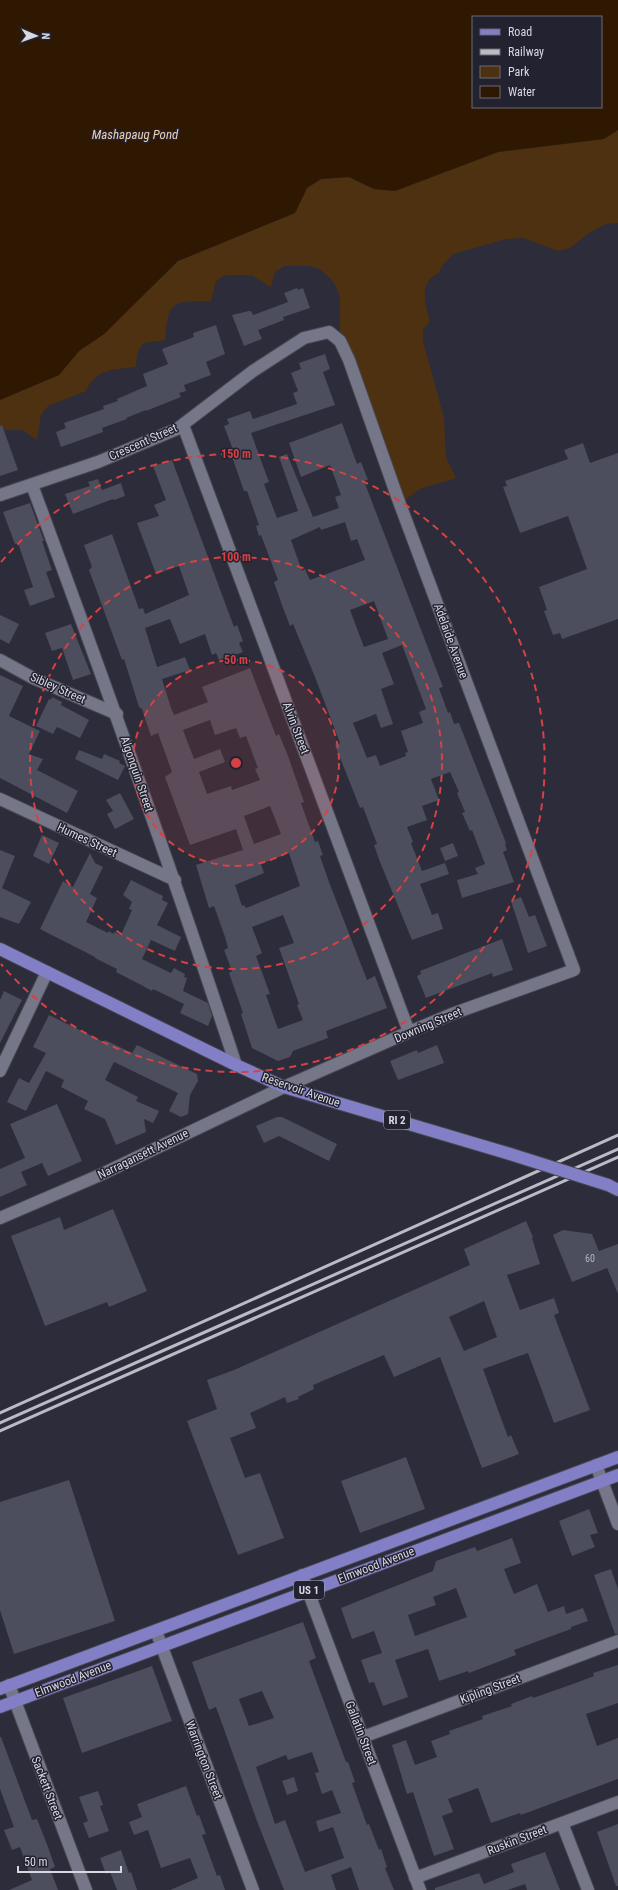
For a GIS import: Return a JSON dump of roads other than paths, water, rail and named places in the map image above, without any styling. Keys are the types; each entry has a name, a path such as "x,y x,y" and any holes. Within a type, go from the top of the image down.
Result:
{"main road":[{"name":"Reservoir Avenue","path":"0,949 284,1087 510,1154 613,1187"},
{"name":"Elmwood Avenue","path":"4,1687 618,1457"},
{"name":"Elmwood Avenue","path":"0,1706 618,1475"}],"street":[{"name":"Adelaide Avenue","path":"312,335 329,332 340,341 349,360 398,499 574,970"},
{"name":"Crescent Street","path":"0,495 98,462 182,425 254,371 304,338 312,335"},
{"name":"Alvin Street","path":"182,425 409,1032"},
{"name":"Algonquin Street","path":"32,485 117,714 175,880 236,1065"},
{"name":"Sibley Street","path":"0,660 33,678 117,714"},
{"name":"Humes Street","path":"0,799 175,880"},
{"name":"Downing Street","path":"284,1087 452,1014 574,970"},
{"path":"0,1071 47,972"},
{"name":"Narragansett Avenue","path":"0,1218 100,1175 284,1087"},
{"path":"596,1465 618,1524"},
{"name":"Gallatin Street","path":"302,1575 420,1890"},
{"name":"Warrington Street","path":"156,1631 253,1890"},
{"name":"Kipling Street","path":"363,1737 618,1641"},
{"name":"Sackett Street","path":"4,1687 15,1701 86,1890"},
{"name":"Ruskin Street","path":"416,1878 618,1802"},
{"path":"562,1823 588,1890"}],"water":[{"name":"Mashapaug Pond","path":"0,0 618,0 618,130 604,139 498,152 395,191 374,189 349,177 321,179 307,188 295,213 178,261 104,334 79,351 59,375 0,400"}],"railway":[{"path":"0,1413 618,1135"},
{"path":"0,1423 618,1149"},
{"path":"0,1431 618,1157"}]}
